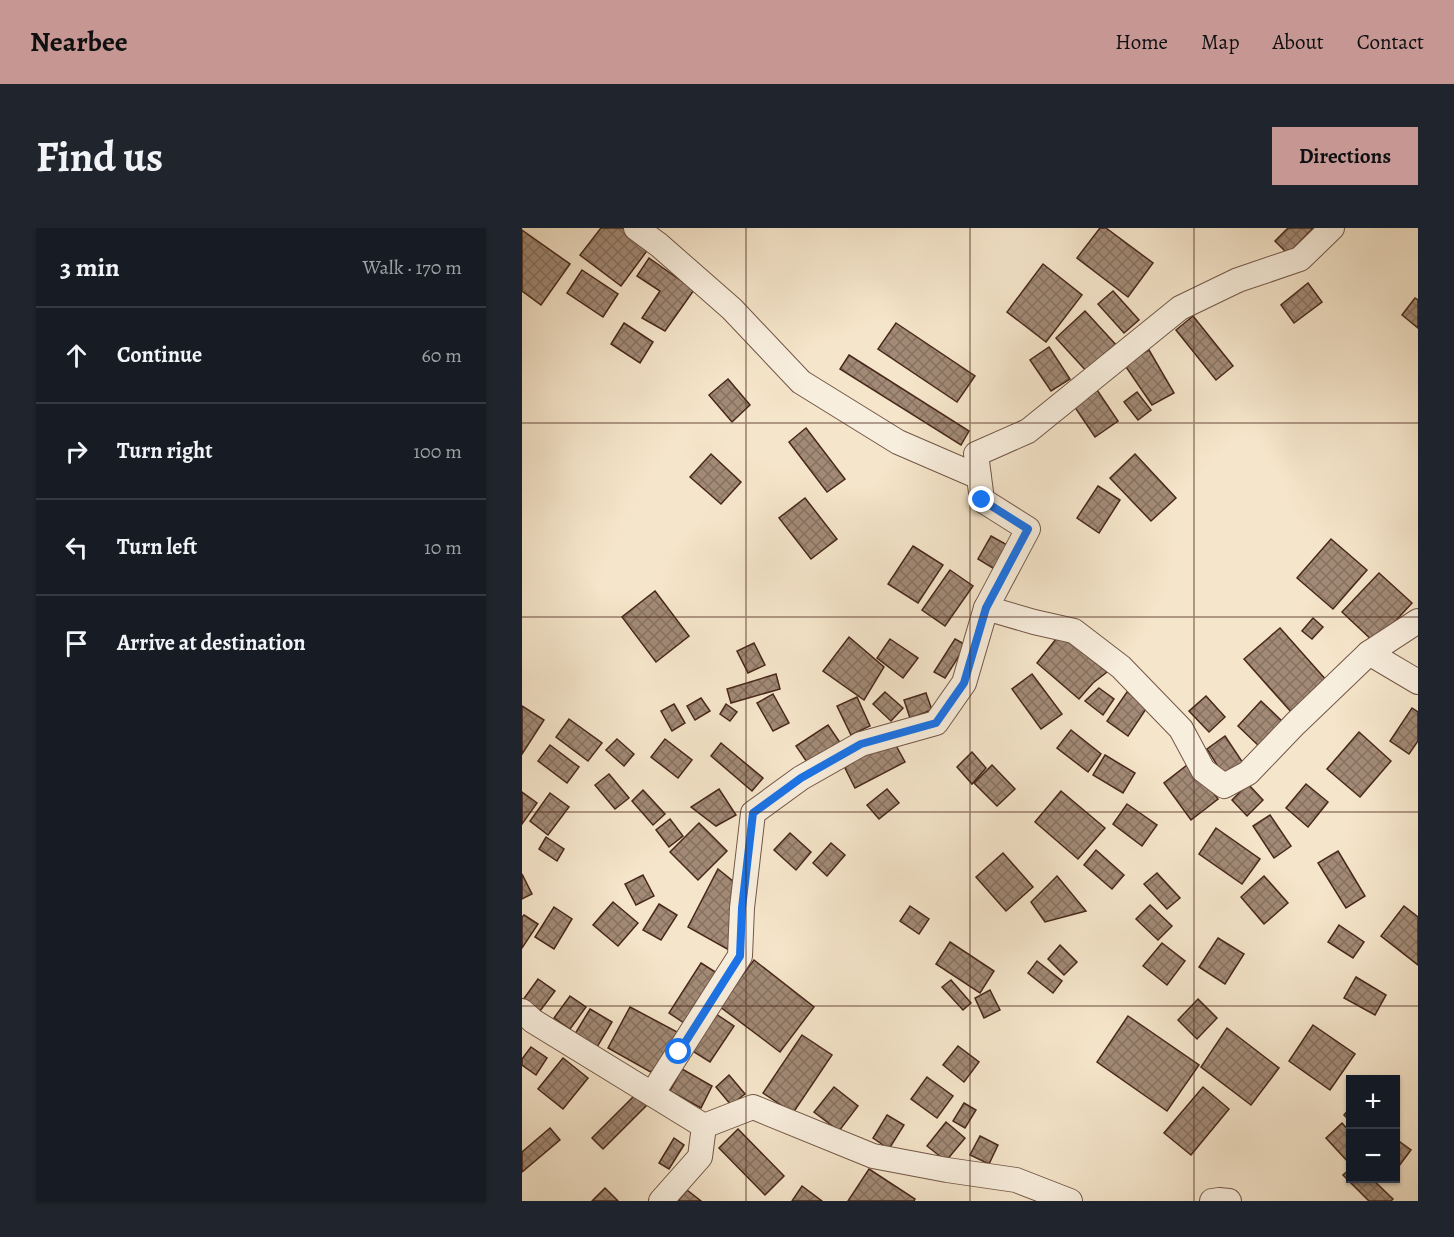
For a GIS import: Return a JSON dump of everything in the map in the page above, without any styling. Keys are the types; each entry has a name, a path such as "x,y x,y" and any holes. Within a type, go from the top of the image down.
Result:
{"street":[{"path":"636,228 659,245 732,309 801,382 898,442 980,477"},
{"path":"652,1094 740,956 742,908 753,813 801,778 861,744 936,723 964,683 986,608 1028,529 982,500 976,454 1028,431 1180,308 1238,280 1300,259 1332,228"},
{"path":"986,608 1074,631 1129,675 1181,729 1203,770 1224,786 1248,773 1369,653 1418,621"},
{"path":"1369,653 1418,682"},
{"path":"522,1011 533,1021 704,1126"},
{"path":"704,1126 753,1107 873,1156 1016,1180 1070,1201"},
{"path":"661,1201 700,1156 704,1126"},
{"path":"1212,1201 1229,1201"}],"building":[{"path":"601,228 622,228 649,248 621,286 580,255"},
{"path":"1100,228 1106,228 1153,263 1128,297 1077,258"},
{"path":"1288,228 1313,228 1288,254 1275,241"},
{"path":"522,230 570,264 541,305 522,291"},
{"path":"649,258 694,290 665,331 642,318 660,291 637,276"},
{"path":"1043,264 1082,295 1046,342 1007,312"},
{"path":"582,270 618,294 603,317 567,293"},
{"path":"1308,283 1322,302 1294,323 1281,305"},
{"path":"1113,291 1139,320 1124,333 1098,304"},
{"path":"1415,298 1418,300 1418,328 1402,315"},
{"path":"1085,311 1118,347 1089,374 1056,338"},
{"path":"1193,316 1233,366 1216,380 1176,330"},
{"path":"624,323 653,342 640,363 611,344"},
{"path":"896,323 975,376 957,402 878,349"},
{"path":"1049,347 1070,379 1051,391 1030,360"},
{"path":"1149,350 1174,393 1152,405 1124,364"},
{"path":"849,355 969,431 961,445 840,369"},
{"path":"728,379 750,405 732,422 709,395"},
{"path":"1095,387 1118,421 1095,437 1072,403"},
{"path":"1137,392 1151,410 1138,420 1124,402"},
{"path":"806,428 845,479 827,492 789,442"},
{"path":"711,454 741,482 721,504 690,477"},
{"path":"1135,454 1176,498 1151,521 1110,478"},
{"path":"1098,486 1120,500 1099,533 1077,518"},
{"path":"805,498 837,539 811,559 779,518"},
{"path":"991,536 1009,546 996,570 978,559"},
{"path":"1331,539 1367,570 1333,609 1297,578"},
{"path":"913,546 943,565 918,603 888,584"},
{"path":"950,570 973,586 945,626 922,610"},
{"path":"1379,573 1412,603 1375,643 1342,612"},
{"path":"655,591 689,636 656,662 622,617"},
{"path":"1313,618 1323,627 1312,639 1302,631"},
{"path":"1280,628 1327,681 1292,713 1244,659"},
{"path":"1060,634 1107,672 1079,699 1037,663"},
{"path":"849,637 884,667 864,700 823,671"},
{"path":"890,639 918,658 903,678 877,658"},
{"path":"955,639 966,645 945,678 934,672"},
{"path":"754,643 765,665 748,673 737,651"},
{"path":"776,674 780,689 731,703 727,689"},
{"path":"1032,674 1062,714 1041,729 1012,689"},
{"path":"1099,688 1114,699 1103,715 1085,701"},
{"path":"885,692 903,708 891,721 873,704"},
{"path":"1127,692 1148,706 1128,736 1107,721"},
{"path":"926,693 932,710 910,718 904,700"},
{"path":"773,694 789,723 773,731 757,703"},
{"path":"1206,696 1225,717 1209,732 1189,711"},
{"path":"857,697 870,726 851,735 837,706"},
{"path":"701,698 710,711 695,720 687,706"},
{"path":"1261,701 1284,723 1261,748 1238,726"},
{"path":"674,704 685,723 672,731 661,711"},
{"path":"726,704 737,712 730,721 720,714"},
{"path":"522,706 544,720 522,754"},
{"path":"1412,708 1418,712 1418,741 1409,754 1390,741"},
{"path":"569,719 602,743 588,761 556,737"},
{"path":"828,725 841,744 809,765 796,746"},
{"path":"1071,730 1101,754 1088,772 1057,748"},
{"path":"1359,732 1391,761 1360,797 1327,769"},
{"path":"1225,736 1243,763 1224,776 1207,749"},
{"path":"617,739 634,754 624,766 606,750"},
{"path":"665,739 692,760 678,778 651,757"},
{"path":"893,740 905,762 855,788 844,766"},
{"path":"721,743 763,778 752,791 711,756"},
{"path":"550,745 579,767 567,783 538,761"},
{"path":"972,752 986,768 972,784 957,767"},
{"path":"1105,755 1135,773 1123,793 1093,775"},
{"path":"1191,762 1218,799 1191,820 1164,783"},
{"path":"992,765 1015,789 997,806 974,783"},
{"path":"609,774 629,798 615,809 595,785"},
{"path":"1248,784 1263,800 1247,816 1232,800"},
{"path":"1306,784 1328,802 1308,827 1286,808"},
{"path":"719,789 736,815 716,826 691,807"},
{"path":"887,789 899,803 879,819 867,805"},
{"path":"643,790 665,814 653,825 632,801"},
{"path":"1061,791 1105,828 1078,859 1035,822"},
{"path":"522,792 537,803 522,824"},
{"path":"550,793 569,807 548,835 530,821"},
{"path":"1127,804 1157,825 1142,846 1113,824"},
{"path":"1270,815 1291,846 1274,858 1253,826"},
{"path":"670,819 683,836 669,847 656,830"},
{"path":"699,823 727,851 698,880 670,852"},
{"path":"1216,828 1260,859 1242,884 1199,854"},
{"path":"790,833 811,852 796,870 774,850"},
{"path":"546,837 564,849 557,861 539,849"},
{"path":"831,843 845,855 827,876 813,863"},
{"path":"1096,850 1124,875 1112,889 1084,865"},
{"path":"1338,851 1365,896 1346,908 1318,863"},
{"path":"1003,853 1033,887 1006,911 976,877"},
{"path":"718,869 733,881 729,950 688,927"},
{"path":"1157,873 1180,898 1167,909 1144,884"},
{"path":"522,874 532,894 522,899"},
{"path":"643,875 654,896 636,905 625,884"},
{"path":"1057,876 1086,911 1045,922 1031,902"},
{"path":"1264,876 1288,903 1264,924 1241,897"},
{"path":"613,902 638,923 618,946 593,925"},
{"path":"659,904 677,915 661,940 643,930"},
{"path":"1150,905 1172,926 1158,940 1136,919"},
{"path":"910,906 929,919 919,934 900,921"},
{"path":"1404,906 1418,917 1418,965 1381,936"},
{"path":"554,907 572,919 554,949 535,937"},
{"path":"524,915 538,924 522,948 522,917"},
{"path":"1339,925 1364,942 1353,958 1328,942"},
{"path":"1218,938 1244,954 1225,984 1199,967"},
{"path":"950,942 994,971 980,993 936,964"},
{"path":"1162,943 1185,961 1167,985 1143,966"},
{"path":"1060,945 1077,962 1064,975 1048,959"},
{"path":"754,960 814,1007 780,1052 719,1006"},
{"path":"1037,961 1062,981 1053,993 1028,973"},
{"path":"701,963 720,975 687,1025 669,1013"},
{"path":"1356,977 1386,995 1375,1015 1344,998"},
{"path":"538,979 555,991 540,1011 523,1000"},
{"path":"951,980 971,1003 963,1010 942,987"},
{"path":"990,990 1000,1010 984,1018 975,998"},
{"path":"570,996 586,1007 570,1029 554,1018"},
{"path":"1198,999 1217,1018 1197,1039 1178,1020"},
{"path":"630,1007 679,1033 656,1075 608,1048"},
{"path":"590,1009 612,1022 597,1047 575,1034"},
{"path":"716,1014 734,1026 710,1062 691,1050"},
{"path":"1128,1016 1199,1065 1167,1111 1097,1062"},
{"path":"1313,1025 1355,1054 1330,1090 1289,1061"},
{"path":"1227,1028 1279,1068 1251,1105 1201,1067"},
{"path":"802,1035 832,1055 793,1113 763,1093"},
{"path":"958,1046 979,1062 964,1082 943,1065"},
{"path":"531,1047 547,1058 536,1075 522,1065 522,1059"},
{"path":"563,1058 588,1078 563,1109 538,1089"},
{"path":"682,1069 712,1086 701,1108 670,1091"},
{"path":"729,1075 745,1094 731,1105 716,1087"},
{"path":"927,1077 953,1096 937,1118 911,1099"},
{"path":"834,1087 858,1106 839,1131 814,1112"},
{"path":"1203,1087 1229,1109 1191,1155 1164,1133"},
{"path":"636,1094 647,1105 603,1149 592,1138"},
{"path":"964,1103 976,1110 965,1128 953,1121"},
{"path":"887,1115 904,1125 889,1149 873,1138"},
{"path":"946,1122 965,1138 946,1161 927,1146"},
{"path":"1342,1123 1346,1128 1346,1160 1326,1138"},
{"path":"550,1128 560,1140 522,1172 522,1152"},
{"path":"738,1129 784,1176 765,1195 719,1148"},
{"path":"980,1136 998,1145 989,1164 970,1155"},
{"path":"674,1138 684,1145 669,1169 659,1163"},
{"path":"1400,1142 1411,1150 1400,1165"},
{"path":"869,1169 915,1199 914,1201 848,1201"},
{"path":"1351,1183 1376,1183 1393,1199 1391,1201 1369,1201"},
{"path":"802,1186 822,1201 792,1201"},
{"path":"605,1188 618,1201 592,1201"},
{"path":"687,1190 701,1201 678,1201"}],"route":[{"path":"679,1052 740,956 742,908 753,813 801,778 861,744 936,723 964,683 986,608 1028,529 982,500"}]}
